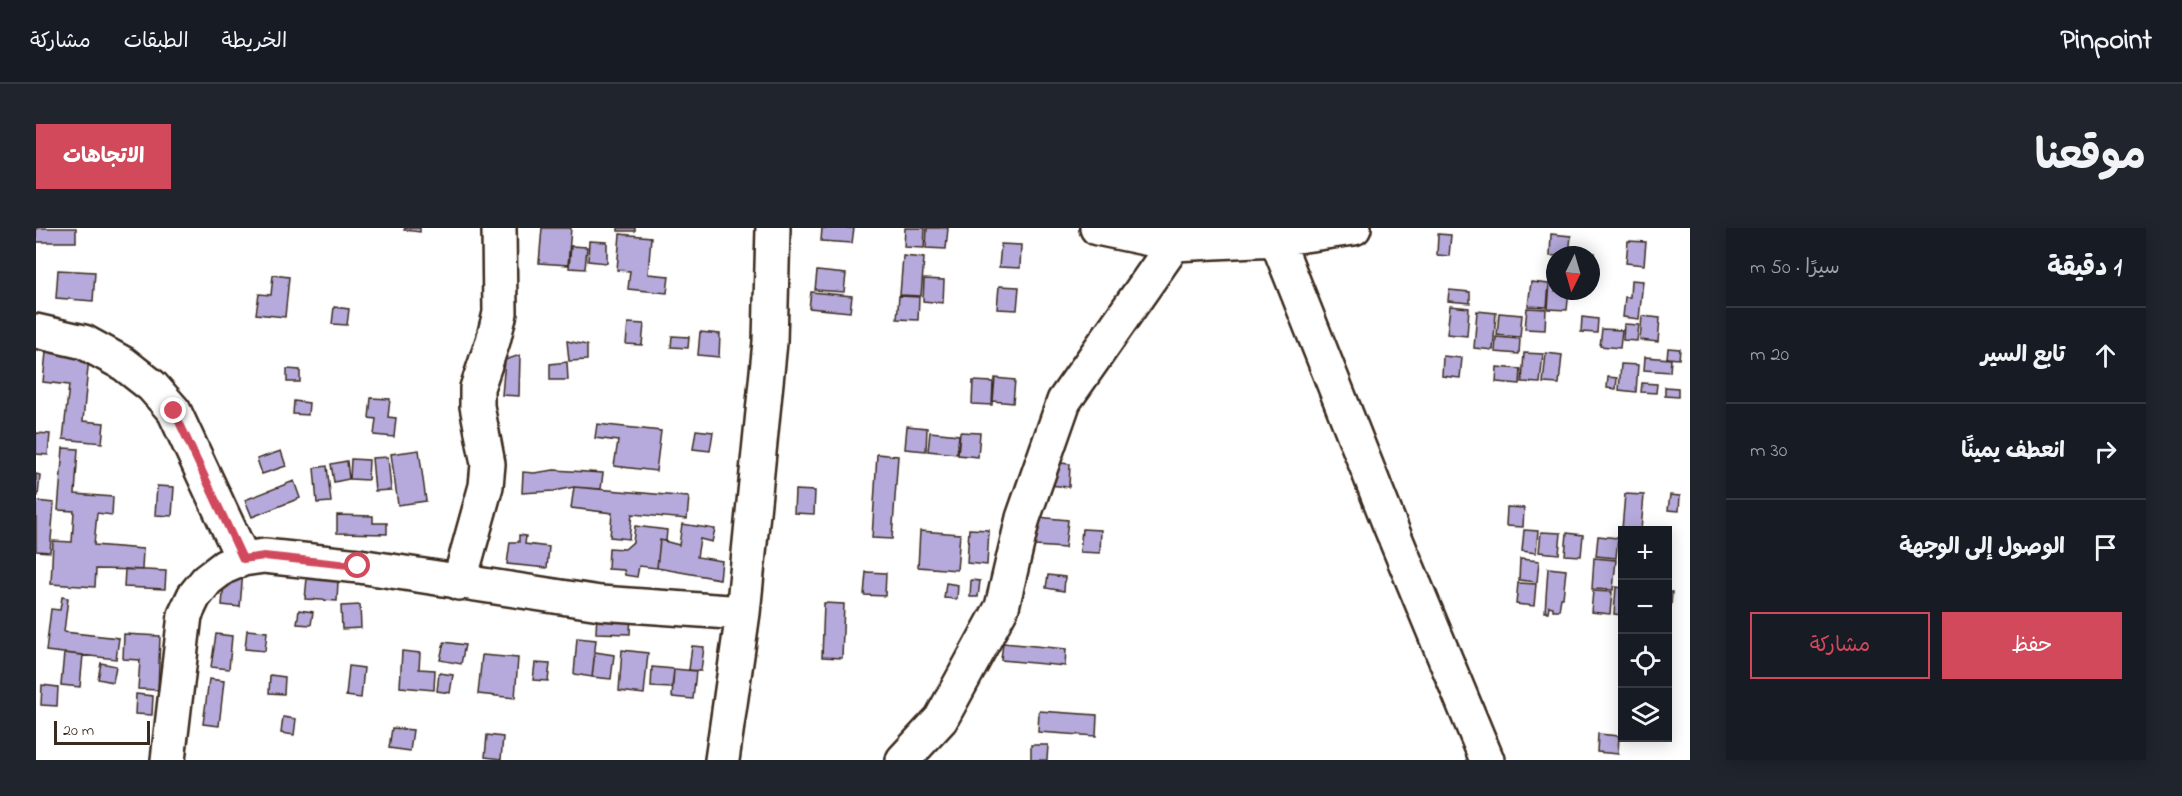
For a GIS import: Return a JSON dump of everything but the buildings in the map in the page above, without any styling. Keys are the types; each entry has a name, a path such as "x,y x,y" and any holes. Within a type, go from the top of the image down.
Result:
{"street":[{"path":"459,583 486,486 488,464 477,406 477,388 500,313 499,228"},
{"path":"722,760 743,613 770,342 773,228"},
{"path":"1097,228 1181,236 1354,228"},
{"path":"1274,233 1389,523 1487,760"},
{"path":"903,760 941,719 1002,606 1023,518 1064,400 1181,236"},
{"path":"36,332 84,342 124,364 152,386 174,411 243,559"},
{"path":"168,760 185,615 194,596 207,580 224,567 243,559 264,556 358,566 600,603 743,613"}],"route":[{"path":"174,411 243,559 264,556 358,566"}]}
